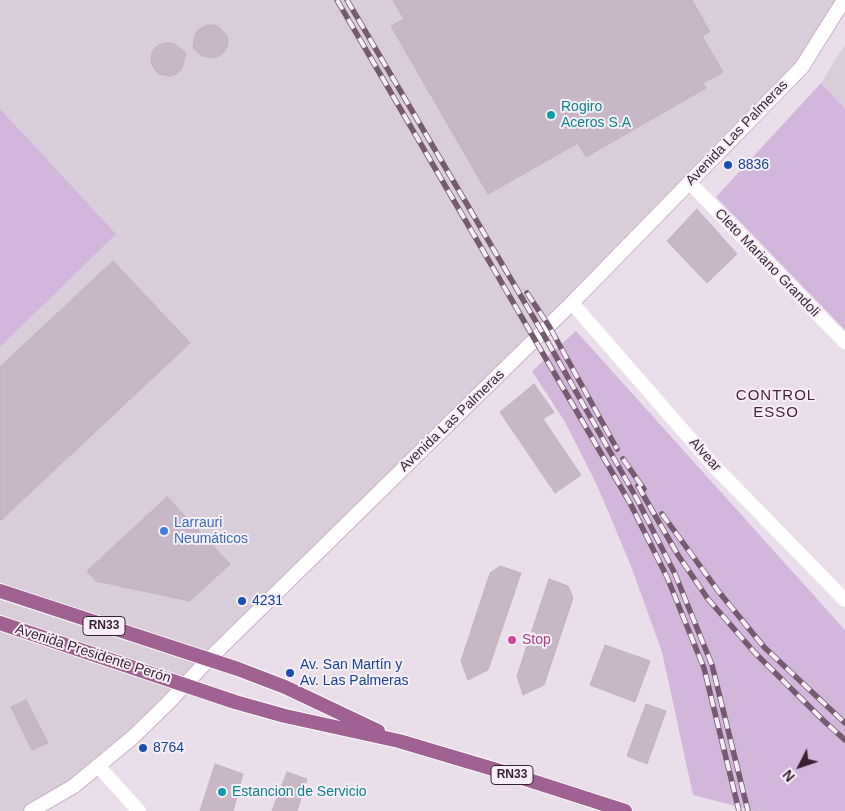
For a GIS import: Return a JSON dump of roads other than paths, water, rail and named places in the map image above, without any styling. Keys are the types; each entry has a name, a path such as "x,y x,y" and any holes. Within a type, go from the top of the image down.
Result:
{"main road":[{"name":"Avenida Las Palmeras","path":"31,811 74,786 133,737 186,685 208,660 572,303 802,67 844,0"},
{"name":"Cleto Mariano Grandoli","path":"690,183 845,342"},
{"name":"Alvear","path":"572,303 714,466 845,600"},
{"name":"RN33","path":"0,591 238,669 285,687 399,741"},
{"name":"Avenida Presidente Perón","path":"0,623 186,685"},
{"name":"RN33","path":"186,685 235,702 285,716 399,741 625,811"},
{"path":"98,766 139,811"}],"railway":[{"path":"337,0 630,503 667,577 704,668 739,811"},
{"path":"347,0 542,332 637,499 675,574 712,665 748,811"},
{"path":"527,293 549,326 617,449"},
{"path":"623,459 644,489"},
{"path":"638,486 678,555 708,599 755,653 845,740"},
{"path":"662,514 719,592 764,647 845,723"}],"place":[{"name":"Rogiro Aceros S.A","path":"551,115"},
{"name":"8836","path":"728,165"},
{"name":"Larrauri Neumáticos","path":"164,531"},
{"name":"4231","path":"242,601"},
{"name":"Stop","path":"512,640"},
{"name":"Av. San Martín y Av. Las Palmeras","path":"290,673"},
{"name":"8764","path":"143,748"},
{"name":"Estancion de Servicio","path":"222,792"}],"district":[{"name":"CONTROL ESSO","path":"776,404"}]}
